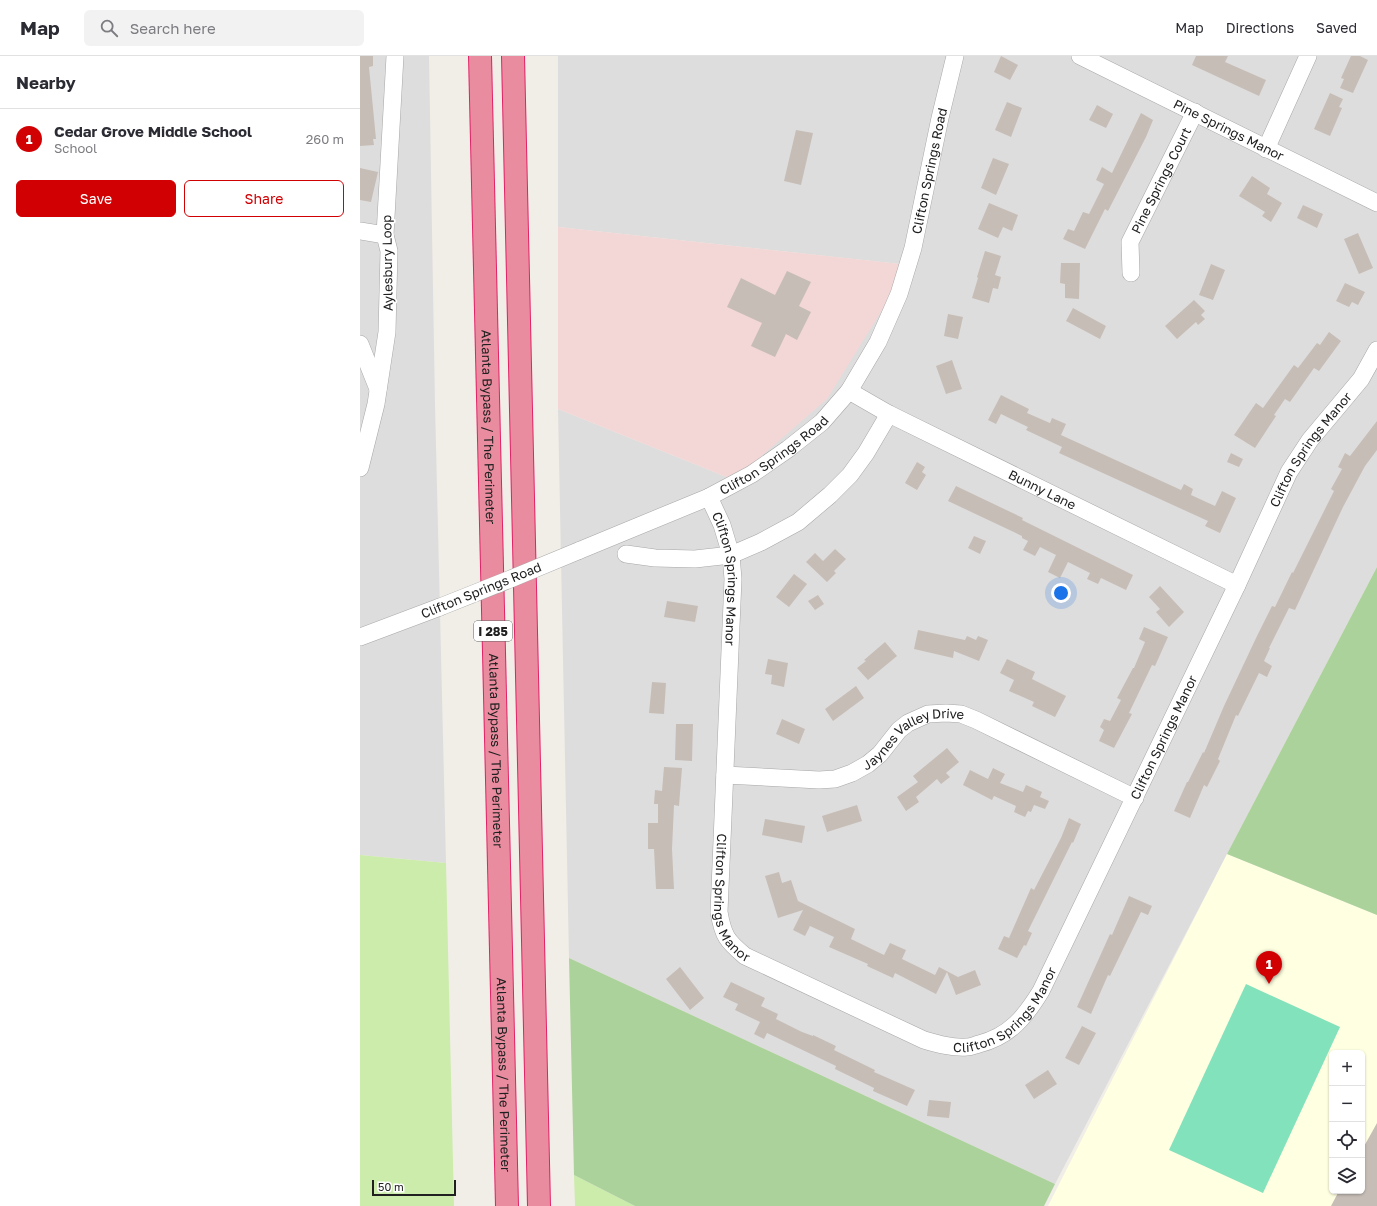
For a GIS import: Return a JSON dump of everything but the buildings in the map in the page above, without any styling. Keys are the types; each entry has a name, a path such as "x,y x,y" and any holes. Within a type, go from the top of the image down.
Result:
{"highway":[{"name":"Atlanta Bypass / The Perimeter","path":"480,56 507,1206"},
{"name":"I 285","path":"513,56 539,1206"}],"street":[{"name":"Aylesbury Loop","path":"360,468 376,404 387,332 389,251 385,235 395,56"},
{"name":"Clifton Springs Road","path":"361,635 440,607 709,497 752,474 788,449 822,422 849,391 878,342 899,294 913,248 940,118 955,56"},
{"name":"Pine Springs Manor","path":"1080,56 1377,203"},
{"path":"1266,149 1308,56"},
{"name":"Pine Springs Court","path":"1131,272 1130,242 1195,112"},
{"path":"360,231 385,235"},
{"path":"360,344 378,390"},
{"name":"Clifton Springs Manor","path":"709,497 722,525 731,555 733,579 719,912 722,930 732,946 745,956 924,1040 945,1046 968,1047 992,1040 1014,1026 1029,1011 1042,991 1289,472 1310,440 1361,379 1377,350"},
{"name":"Bunny Lane","path":"849,391 889,414 1237,584"},
{"path":"626,554 655,558 695,559 731,555 761,542 798,522 830,495 850,475 866,453 889,414"},
{"name":"Jaynes Valley Drive","path":"725,775 819,780 835,779 852,773 868,764 880,754 899,730 908,724 928,714 946,713 960,714 976,720 1135,798"}],"shaded area":[{"path":"360,56 429,56 435,404 446,863 360,855"},
{"path":"558,56 1377,56 1377,567 1055,1184 569,958 558,409 734,480 909,265 558,227"},
{"path":"558,227 910,265 827,399 734,480 558,409"},
{"path":"1227,854 1377,915 1377,1206 1048,1206"}],"green space":[{"path":"1377,567 1377,915 1227,854"},
{"path":"360,855 446,863 454,1206 360,1206"},
{"path":"569,958 1055,1184 1044,1206 635,1206 574,1175"},
{"path":"1246,984 1340,1027 1263,1193 1169,1150"},
{"path":"574,1175 635,1206 575,1206"}],"place":[{"name":"Cedar Grove Middle School","path":"1269,984"}]}
